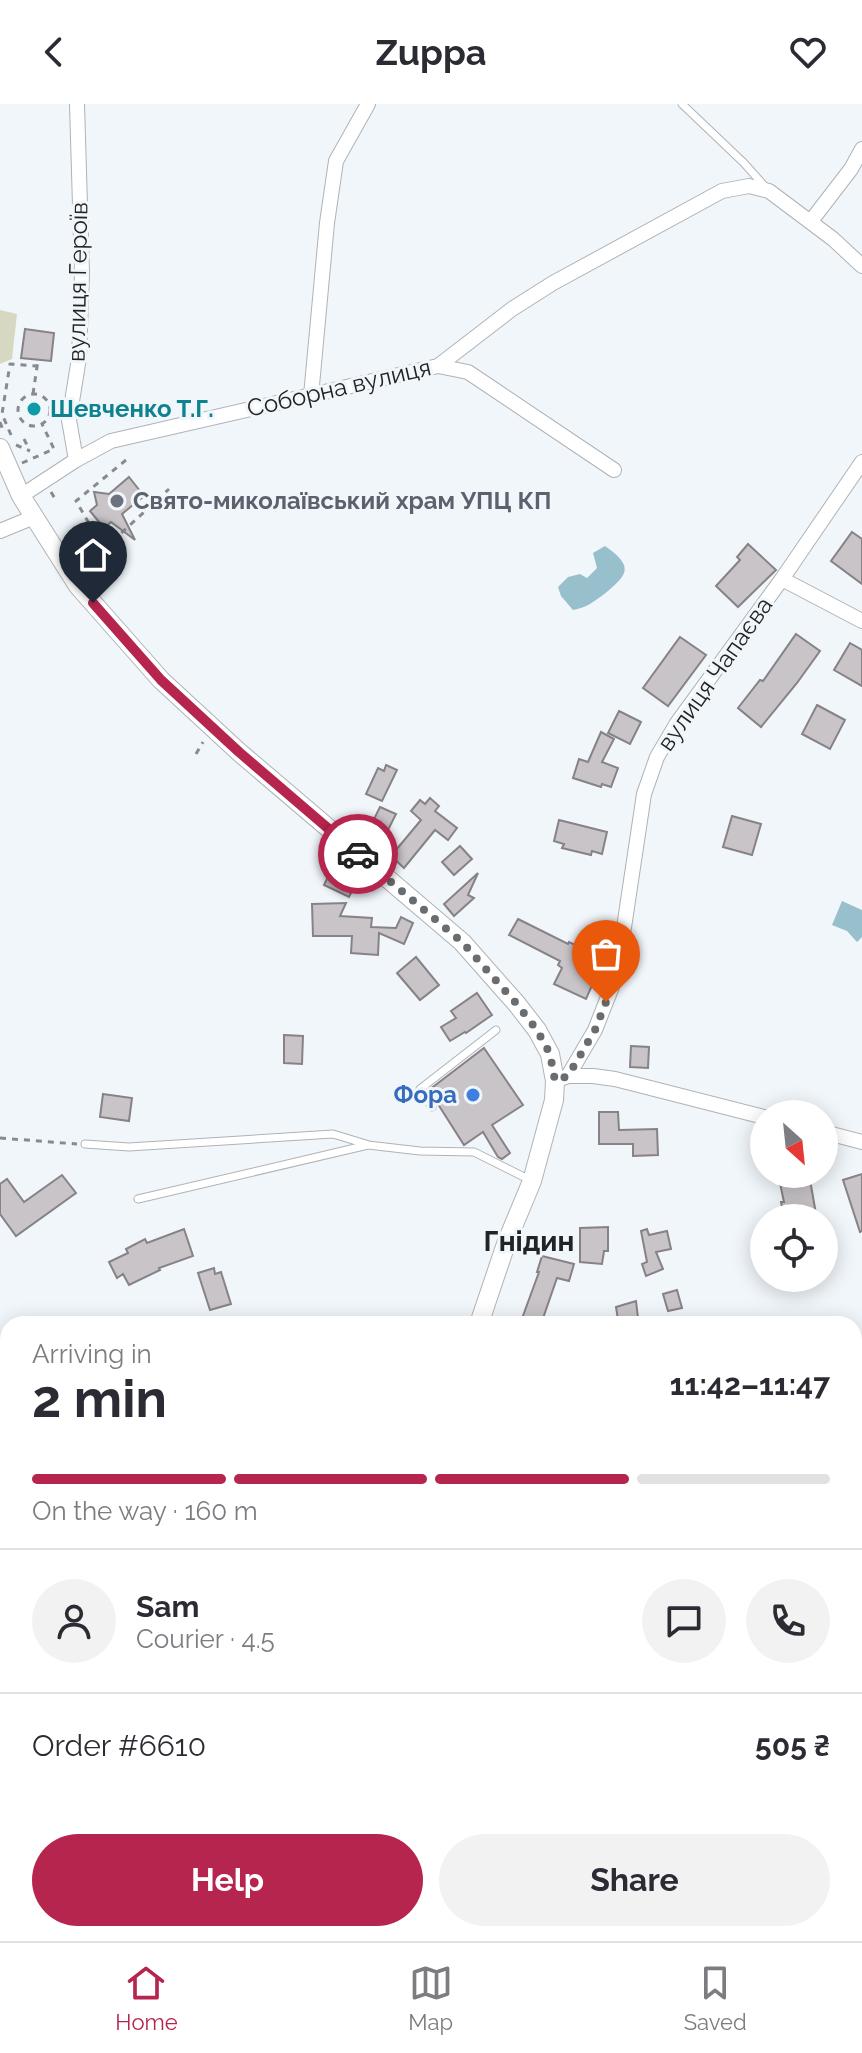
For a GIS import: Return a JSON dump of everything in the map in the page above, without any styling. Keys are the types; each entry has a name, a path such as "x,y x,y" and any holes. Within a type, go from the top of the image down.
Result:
{"street":[{"name":"вулиця Героїв","path":"76,460 69,420 79,358 82,273 77,104"},
{"path":"311,396 336,161 368,104"},
{"path":"811,221 851,169 862,149"},
{"name":"Соборна вулиця","path":"21,496 111,441 438,366 512,309 553,283 722,191 749,186 769,191"},
{"path":"769,191 811,221 862,266"},
{"path":"438,366 468,372 614,470"},
{"path":"0,448 21,496 78,586 161,680 239,752 462,942 537,1030 561,1078 532,1181 507,1241 482,1316"},
{"name":"вулиця Чапаєва","path":"561,1078 595,1030 617,974 644,794 657,757 677,723 862,462"},
{"path":"0,531 34,517"},
{"path":"782,579 862,621"},
{"path":"561,1078 593,1076 615,1079 750,1113"},
{"path":"838,1136 862,1142"}],"lane":[{"path":"682,104 769,191"},
{"path":"432,1107 420,1089 496,1030"},
{"path":"85,1144 129,1147 333,1134 368,1145 420,1151 474,1152 532,1181"},
{"path":"138,1199 368,1145"}],"path":[{"path":"33,394 38,360"},
{"path":"30,451 15,445 2,414 9,362 36,366"},
{"path":"33,394 44,396 50,405 50,416 37,426 27,425 18,412 23,398 33,394"},
{"path":"17,465 54,449 42,424"},
{"path":"24,439 33,458"},
{"path":"104,549 76,501 126,460"},
{"path":"83,567 169,489"},
{"path":"196,754 208,735"},
{"path":"0,1138 85,1144"}],"green space":[{"path":"0,310 17,314 12,359 0,364"}],"water":[{"path":"605,546 624,565 623,576 596,600 573,610 561,596 558,587 568,577 580,574 587,578 597,568 593,553"},
{"path":"842,901 862,910 862,937 857,942 847,931 832,925"}],"building":[{"path":"25,329 54,333 51,361 21,358"},
{"name":"Свято-миколаївський храм УПЦ КП","path":"129,477 144,496 122,514 135,540 111,522 104,528 90,511 97,505 94,492 109,494"},
{"path":"852,532 862,539 862,584 831,561"},
{"path":"748,544 776,570 738,607 716,586 740,560 737,557"},
{"path":"796,634 820,651 761,727 738,708 760,680 763,681"},
{"path":"680,637 706,655 668,706 643,688"},
{"path":"850,643 862,650 862,686 834,670"},
{"path":"817,705 845,720 830,749 802,734"},
{"path":"619,711 641,722 630,744 608,733"},
{"path":"601,732 614,739 602,762 618,768 611,787 573,778 579,759 588,762"},
{"path":"386,765 397,770 382,801 366,794 378,768 384,771"},
{"path":"430,798 439,806 435,811 457,828 448,840 435,830 404,868 391,856 421,820 411,811 420,800 425,804"},
{"path":"380,807 396,814 386,834 370,827"},
{"path":"732,816 761,824 752,855 723,847"},
{"path":"559,820 607,832 602,854 592,851 591,855 562,848 564,844 554,841"},
{"path":"460,846 472,859 454,875 442,862"},
{"path":"334,864 359,877 349,897 324,885"},
{"path":"478,873 468,895 474,898 454,916 444,904"},
{"path":"346,903 340,916 372,918 371,927 396,928 401,917 413,923 404,944 379,933 378,955 351,953 352,936 313,936 312,904"},
{"path":"518,919 593,953 582,975 594,981 586,999 554,984 562,968 558,965 560,961 509,935"},
{"path":"416,957 439,985 420,1000 397,973"},
{"path":"477,993 492,1015 450,1041 441,1027 456,1018 451,1011"},
{"path":"284,1035 303,1036 302,1064 284,1063"},
{"path":"631,1046 649,1047 648,1068 630,1067"},
{"name":"Фора","path":"484,1048 523,1105 492,1125 510,1153 502,1159 483,1132 464,1145 429,1090"},
{"path":"103,1094 132,1098 129,1121 100,1117"},
{"path":"599,1112 618,1112 619,1130 657,1129 658,1155 633,1156 633,1144 599,1144"},
{"path":"862,1174 862,1231 860,1232 843,1180"},
{"path":"62,1175 76,1193 16,1236 0,1214 0,1184 7,1179 24,1202"},
{"path":"781,1188 811,1188 814,1204 781,1204 784,1202"},
{"path":"608,1227 608,1251 604,1251 602,1264 580,1262 580,1228"},
{"path":"184,1229 193,1256 159,1268 129,1285 123,1274 117,1278 109,1262 128,1253 126,1249 145,1239 147,1243"},
{"path":"647,1229 649,1235 667,1231 671,1249 656,1252 663,1269 646,1276 642,1264 647,1262 641,1231"},
{"path":"542,1256 574,1264 569,1281 557,1278 544,1316 523,1316 539,1272"},
{"path":"214,1268 215,1274 221,1272 231,1304 210,1310 198,1273"},
{"path":"677,1290 682,1308 668,1311 663,1294"},
{"path":"636,1301 638,1316 617,1316 616,1307"}],"way so far":[{"path":"358,854 462,942 516,1003 537,1030 550,1054 555,1081 568,1076 595,1030 606,1002"}],"place":[{"name":"Шевченко Т.Г.","path":"34,409"},
{"name":"Свято-миколаївський храм УПЦ КП","path":"117,501"},
{"name":"Фора","path":"473,1095"}],"district":[{"name":"Гнідин","path":"529,1241"}],"route":[{"path":"93,603 161,680 358,854"}]}
